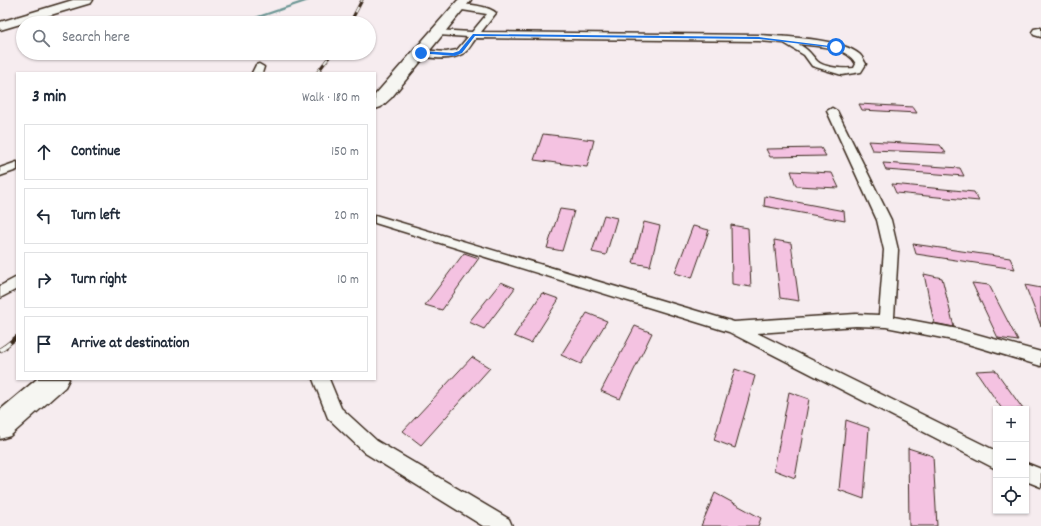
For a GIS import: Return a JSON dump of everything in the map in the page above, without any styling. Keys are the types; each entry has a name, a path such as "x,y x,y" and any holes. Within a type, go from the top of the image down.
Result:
{"street":[{"path":"33,16 87,0"},
{"path":"376,103 385,95 462,3"},
{"path":"0,26 16,21"},
{"path":"0,427 55,380"}],"lane":[{"path":"421,53 453,55 460,52 492,13 462,3"},
{"path":"438,32 474,35 759,38 787,41 836,47 856,56 861,64 858,70 842,72 815,64 807,53 787,41"},
{"path":"832,111 884,220 891,250 886,320"},
{"path":"0,172 16,166"},
{"path":"376,219 734,328 993,458"},
{"path":"0,293 16,283"},
{"path":"734,328 856,320 886,320 958,335 1041,359"},
{"path":"321,380 334,413 371,447 502,526"},
{"path":"1029,473 1041,478"}],"building":[{"path":"859,104 913,107 917,113 862,110"},
{"path":"543,134 594,140 587,167 534,160"},
{"path":"868,141 940,145 946,153 872,150"},
{"path":"821,148 826,156 770,157 766,149"},
{"path":"883,163 960,168 964,176 886,170"},
{"path":"791,171 832,173 839,188 796,186"},
{"path":"892,184 974,192 979,201 896,193"},
{"path":"765,196 844,211 845,221 764,206"},
{"path":"560,209 574,211 562,251 547,248"},
{"path":"604,215 617,218 606,255 592,252"},
{"path":"644,222 660,226 650,266 633,263"},
{"path":"731,225 748,228 751,287 732,284"},
{"path":"693,226 709,230 692,278 675,273"},
{"path":"774,240 791,243 799,301 780,298"},
{"path":"913,244 1010,258 1015,269 916,254"},
{"path":"464,253 479,258 442,310 425,305"},
{"path":"924,274 942,278 954,327 934,323"},
{"path":"501,282 515,288 484,329 469,322"},
{"path":"972,283 989,285 1018,341 998,338"},
{"path":"1025,285 1041,288 1041,326"},
{"path":"542,293 559,299 531,343 514,336"},
{"path":"587,313 607,321 581,364 561,355"},
{"path":"635,326 652,333 620,399 601,391"},
{"path":"472,357 490,368 421,445 403,431"},
{"path":"735,369 755,376 735,448 714,440"},
{"path":"995,370 1021,406 1000,406 976,371"},
{"path":"789,392 809,399 795,478 774,470"},
{"path":"846,420 869,428 864,499 839,490"},
{"path":"908,448 933,456 937,526 909,526"},
{"path":"715,493 761,518 758,526 701,526"}],"waterway":[{"path":"261,16 310,0"}],"railway":[{"path":"354,16 362,0"},
{"path":"318,72 327,60"},
{"path":"3,348 16,338"},
{"path":"0,350 5,347"}],"route":[{"path":"421,53 453,55 460,52 474,35 759,38 836,47"}]}
